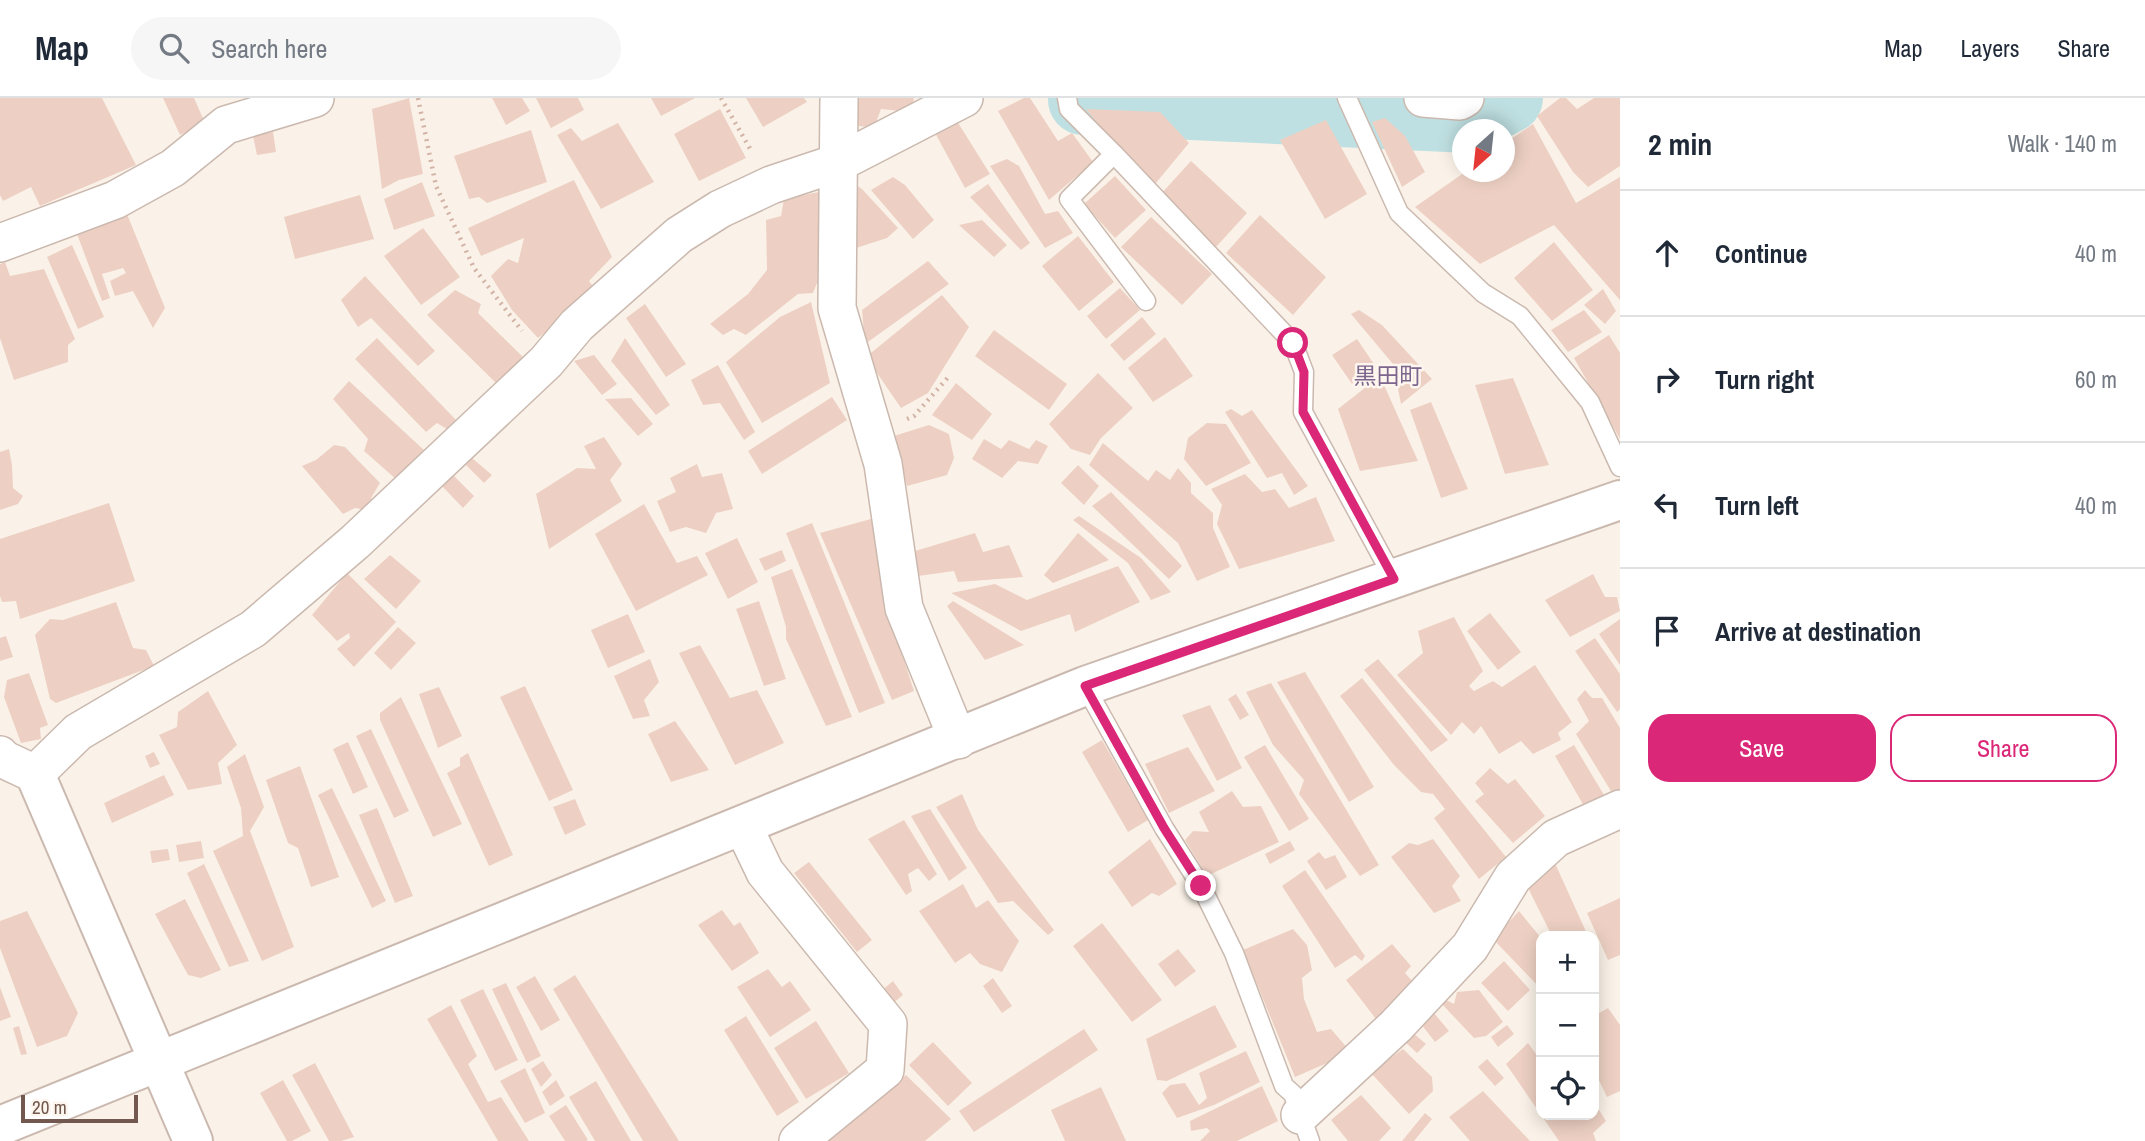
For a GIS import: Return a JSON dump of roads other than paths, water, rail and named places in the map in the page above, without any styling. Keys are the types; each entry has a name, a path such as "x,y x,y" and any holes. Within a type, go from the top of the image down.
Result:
{"street":[{"path":"0,243 115,200 173,168 221,111 315,98"},
{"path":"839,98 837,308 883,464 904,608 957,740"},
{"path":"35,774 78,732 253,628 355,542 546,362 577,325 679,235 720,209 771,185 840,162 964,98"},
{"path":"1423,98 1460,101 1465,98"},
{"path":"0,1126 1085,686 1620,500"},
{"path":"0,755 1,758 35,774 193,1141"},
{"path":"1305,1128 1470,947 1513,877 1556,838 1620,809"},
{"path":"743,826 765,873 888,1024 885,1070 798,1141"}],"lane":[{"path":"1067,98 1069,109 1293,343 1304,372 1303,412 1394,579"},
{"path":"1347,98 1399,213 1483,293 1520,316 1590,401 1620,467"},
{"path":"1114,154 1069,199 1146,301"},
{"path":"1085,686 1164,828 1201,886 1234,953 1284,1086 1293,1094 1305,1128"}],"waterway":[{"path":"1083,100 1469,118 1508,98"}],"district":[{"name":"黒田町","path":"1388,376"}]}
